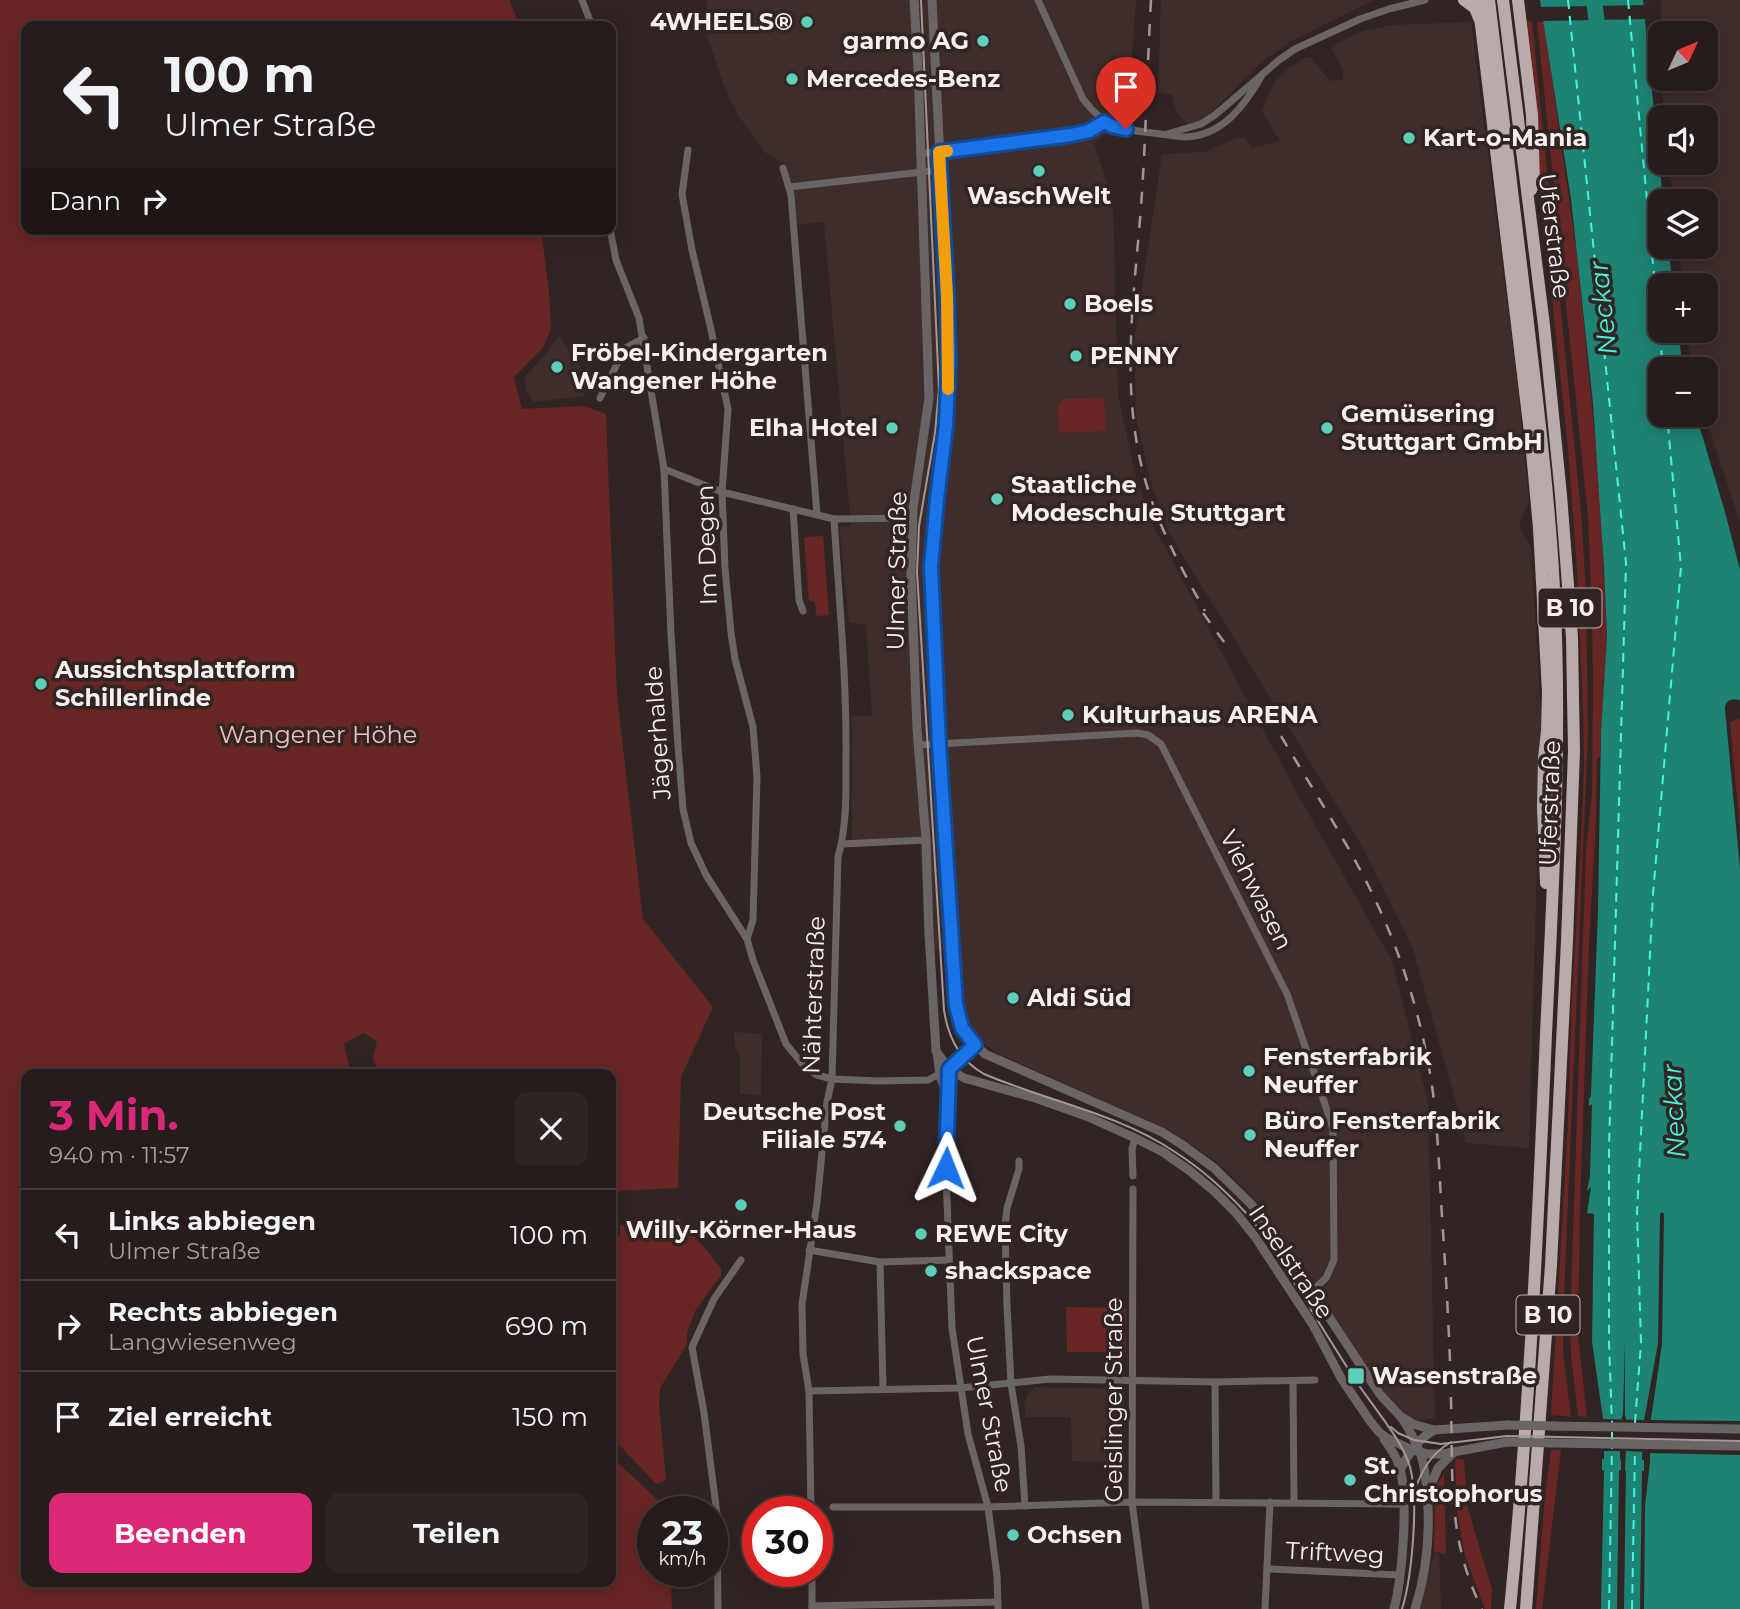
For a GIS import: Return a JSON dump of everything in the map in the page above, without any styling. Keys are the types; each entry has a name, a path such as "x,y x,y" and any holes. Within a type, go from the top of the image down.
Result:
{"highway":[{"path":"1464,0 1475,8 1481,23"},
{"path":"1478,0 1539,528 1548,701 1544,759 1545,880 1552,900"},
{"name":"Uferstraße","path":"1489,0 1539,420 1552,564 1556,664 1557,757 1552,900 1530,1356 1522,1488 1510,1609"},
{"name":"Uferstraße","path":"1503,0 1545,338 1566,549 1572,637 1574,751 1551,1265 1526,1609"},
{"path":"1518,0 1534,146 1534,183 1528,197"}],"street":[{"path":"582,0 590,21"},
{"name":"Ulmer Straße","path":"914,0 929,398 912,518 911,574 936,1051 939,1075 948,1100"},
{"name":"Ulmer Straße","path":"932,0 949,358 946,425 931,567 956,1005 962,1028 975,1045"},
{"path":"1038,0 1083,99 1091,110 1112,126 1182,137 1198,136 1224,124 1247,102 1262,75"},
{"path":"1166,134 1201,124 1279,60 1314,40 1360,19 1425,0"},
{"path":"920,154 1071,135 1089,131 1104,122"},
{"name":"Im Degen","path":"688,150 682,194 691,250 728,409 722,492 731,634 753,727 757,777 753,920 747,939"},
{"path":"783,169 789,187 817,514"},
{"path":"789,187 940,170"},
{"name":"Jägerhalde","path":"611,235 616,260 644,338 664,469 682,809 691,843 706,875 747,939 786,1044 805,1067 817,1075 832,1079"},
{"path":"600,398 625,348 644,338"},
{"path":"664,469 722,492 834,519 912,518"},
{"path":"793,509 799,600 803,611"},
{"name":"Nähterstraße","path":"811,1496 809,1391 803,1354 802,1296 817,1203 827,1102 832,1079 838,856 845,824 847,720 834,519"},
{"name":"Viehwasen","path":"919,745 1137,733 1151,736 1161,744 1287,994 1333,1129 1334,1260 1326,1278 1312,1291"},
{"path":"842,844 926,840"},
{"path":"832,1079 925,1080 949,1069 975,1045"},
{"name":"Inselstraße","path":"975,1045 990,1056 1162,1132 1214,1168 1251,1204 1277,1238 1379,1394 1401,1417"},
{"path":"936,1051 949,1069"},
{"name":"Ulmer Straße","path":"949,1069 946,1175 952,1328 968,1434 988,1507 998,1606"},
{"name":"Inselstraße","path":"949,1069 964,1078 1086,1116 1135,1138 1190,1171 1214,1191 1243,1221 1283,1277 1359,1407 1379,1432 1393,1442 1443,1454 1507,1442 1740,1446"},
{"path":"1133,1177 1132,1149 1135,1138"},
{"path":"1019,1161 1004,1224 1012,1384 1021,1446 1025,1506"},
{"name":"Geislinger Straße","path":"1133,1189 1132,1502 1146,1609"},
{"path":"809,1250 880,1262 949,1260"},
{"path":"718,1609 717,1514 692,1347 714,1299 741,1260"},
{"path":"880,1262 883,1388"},
{"path":"809,1391 960,1388 1050,1379 1215,1382 1315,1380"},
{"path":"1293,1381 1294,1503"},
{"path":"1215,1382 1216,1502"},
{"path":"1401,1417 1413,1424 1434,1430 1508,1425 1740,1429"},
{"path":"1401,1417 1424,1467 1427,1494 1426,1557 1423,1582 1415,1609"},
{"path":"1400,1470 1423,1437 1434,1430"},
{"path":"1379,1432 1400,1470 1403,1504 1400,1575 1394,1609"},
{"path":"1427,1494 1436,1472 1454,1452"},
{"path":"833,1507 988,1507 1132,1502 1403,1504"},
{"path":"1265,1609 1270,1502"},
{"name":"Triftweg","path":"1268,1569 1400,1575"},
{"path":"812,1587 812,1607 998,1606"}],"shaded area":[{"path":"706,0 1136,0 1128,116 1094,143 1113,202 1118,395 1136,477 1154,527 1301,800 1392,961 1428,1102 1435,1419 1415,1420 1399,1410 1384,1392 1256,1201 1218,1163 1169,1130 997,1053 980,1041 969,1028 962,1011 958,949 925,951 920,840 852,842 852,717 872,715 866,625 849,622 839,526 851,527 824,222 797,225 795,198 786,165 766,153 738,115 725,89 707,35 710,25"},
{"path":"1161,0 1374,0 1292,41 1260,63 1209,115 1199,122 1187,125 1176,112 1172,94 1158,93"},
{"path":"1661,0 1740,0 1740,523 1709,427 1718,427 1718,357 1690,357 1688,343 1718,343 1718,273 1681,273 1680,259 1718,259 1718,189 1672,189 1671,175 1718,175 1718,105 1663,105 1663,91 1718,91 1718,21 1661,21"},
{"path":"1471,22 1517,381 1529,501 1519,525 1531,548 1541,717 1529,1148 1465,1143 1463,1127 1412,946 1363,848 1169,533 1149,477 1136,414 1134,341 1162,154 1204,152 1240,137 1245,138 1252,148 1280,141 1262,111 1274,83 1289,68 1306,57 1311,58 1330,81 1343,79 1343,68 1331,49 1332,46 1363,31 1391,25"},
{"name":"Fröbel-Kindergarten Wangener Höhe","path":"559,336 588,378 588,386 584,396 534,402 526,390 525,377"},
{"path":"734,1032 762,1034 761,1095 740,1094 740,1057 735,1047"},
{"path":"1035,1387 1121,1389 1121,1462 1072,1461 1071,1417 1026,1417 1024,1403"},
{"path":"1435,1553 1439,1554 1441,1609 1418,1609"}],"green space":[{"name":"Wangener Höhe","path":"0,0 509,0 518,21 21,21 21,235 542,235 551,329 542,349 514,377 522,409 584,406 606,414 617,696 643,919 713,1007 681,1077 678,1188 618,1191 616,1069 377,1069 373,1059 377,1041 363,1033 344,1044 350,1069 21,1069 21,1587 616,1587 616,1461 653,1496 637,1496 637,1587 671,1587 672,1609 0,1609"},
{"path":"1524,21 1532,21 1581,511 1586,591 1588,733 1563,1351 1571,1417 1551,1415 1584,771 1583,709 1577,568 1568,449 1542,226"},
{"path":"1537,22 1544,22 1577,255 1599,477 1607,636 1600,756 1597,759 1580,1207 1578,1336 1587,1417 1578,1416 1570,1323 1586,849 1592,793 1592,612 1588,517"},
{"path":"1104,398 1106,431 1059,433 1058,406 1064,399"},
{"path":"823,536 829,615 816,616 815,602 809,601 804,537"},
{"path":"1740,718 1740,830 1730,722"},
{"path":"678,1218 721,1269 721,1275 695,1311 687,1332 687,1344 660,1388 659,1406 666,1480 656,1484 616,1441 616,1236 620,1236 620,1225"},
{"path":"1066,1307 1126,1308 1126,1352 1067,1352"},
{"path":"1551,1450 1561,1450 1542,1609 1536,1609 1544,1505"},
{"path":"1455,1458 1464,1460 1467,1506 1492,1589 1491,1609 1485,1609 1465,1556 1457,1512"},
{"path":"1444,1473 1446,1554 1434,1552 1435,1488"}],"water":[{"path":"1540,0 1643,0 1648,50 1648,91 1652,91 1653,105 1648,105 1648,175 1660,175 1662,189 1648,189 1648,259 1670,259 1671,273 1648,273 1648,343 1680,343 1681,357 1648,357 1648,427 1700,427 1740,570 1740,700 1729,700 1725,709 1740,869 1740,1609 1644,1609 1645,1506 1650,1462 1650,1426 1662,1344 1662,1212 1658,1343 1643,1426 1640,1609 1624,1609 1627,1425 1625,1343 1623,1414 1620,1425 1617,1609 1601,1609 1604,1425 1592,1342 1594,1214 1587,1213 1591,1187 1587,1191 1590,1176 1592,1104 1589,1106 1589,1099 1598,910 1601,733 1607,637 1593,403 1571,199"}],"pier":[{"path":"1647,5 1649,19 1540,21 1538,7"},
{"path":"1600,1419 1648,1420 1646,1453 1626,1451 1625,1458 1621,1458 1621,1451 1600,1451"},
{"path":"1648,1420 1740,1421 1740,1455 1647,1453"}],"waterway":[{"name":"Neckar","path":"1594,0 1599,39"}],"ferry route":[{"path":"1568,0 1626,563 1609,1147 1609,1342 1612,1424"},
{"path":"1628,0 1662,357"},
{"path":"1635,1423 1641,1343 1637,1213 1653,894 1681,567 1668,427"},
{"path":"1612,1429 1612,1441"},
{"path":"1609,1609 1612,1447"},
{"path":"1632,1609 1635,1449"}],"tram line":[{"path":"921,0 939,389 935,433 919,526 917,572 944,1010 948,1029 961,1055 984,1074 1106,1117 1153,1139 1204,1173 1253,1221 1406,1456 1413,1481 1414,1518 1411,1559 1402,1609"},
{"path":"1391,1427 1414,1440 1441,1444 1507,1436 1740,1441"},
{"path":"1415,1491 1428,1463 1438,1451 1451,1442"}],"railway":[{"path":"1151,0 1143,181 1131,342 1132,409 1144,476 1156,511 1205,611"},
{"path":"1203,613 1227,646"},
{"path":"1281,736 1367,883 1398,954 1421,1028 1431,1079 1438,1147 1449,1332 1454,1507 1463,1558 1482,1609"}],"slow traffic":[{"path":"947,151 939,152 949,340 948,389"}],"place":[{"name":"4WHEELS®","path":"807,22"},
{"name":"garmo AG","path":"983,41"},
{"name":"Mercedes-Benz","path":"792,79"},
{"name":"Kart-o-Mania","path":"1409,138"},
{"name":"WaschWelt","path":"1039,171"},
{"name":"Boels","path":"1070,304"},
{"name":"PENNY","path":"1076,356"},
{"name":"Fröbel-Kindergarten Wangener Höhe","path":"557,367"},
{"name":"Elha Hotel","path":"892,428"},
{"name":"Gemüsering Stuttgart GmbH","path":"1327,428"},
{"name":"Staatliche Modeschule Stuttgart","path":"997,499"},
{"name":"Aussichtsplattform Schillerlinde","path":"41,684"},
{"name":"Kulturhaus ARENA","path":"1068,715"},
{"name":"Aldi Süd","path":"1013,998"},
{"name":"Fensterfabrik Neuffer","path":"1249,1071"},
{"name":"Deutsche Post Filiale 574","path":"900,1126"},
{"name":"Büro Fensterfabrik Neuffer","path":"1250,1135"},
{"name":"Willy-Körner-Haus","path":"741,1205"},
{"name":"REWE City","path":"921,1234"},
{"name":"shackspace","path":"931,1271"},
{"name":"Wasenstraße","path":"1356,1376"},
{"name":"St. Christophorus","path":"1350,1480"},
{"name":"Ochsen","path":"1013,1535"}],"route":[{"path":"946,1168 949,1069 975,1045 962,1028 956,1005 931,567 946,425 949,358 939,152 1071,135 1089,131 1104,122 1126,129"}]}
